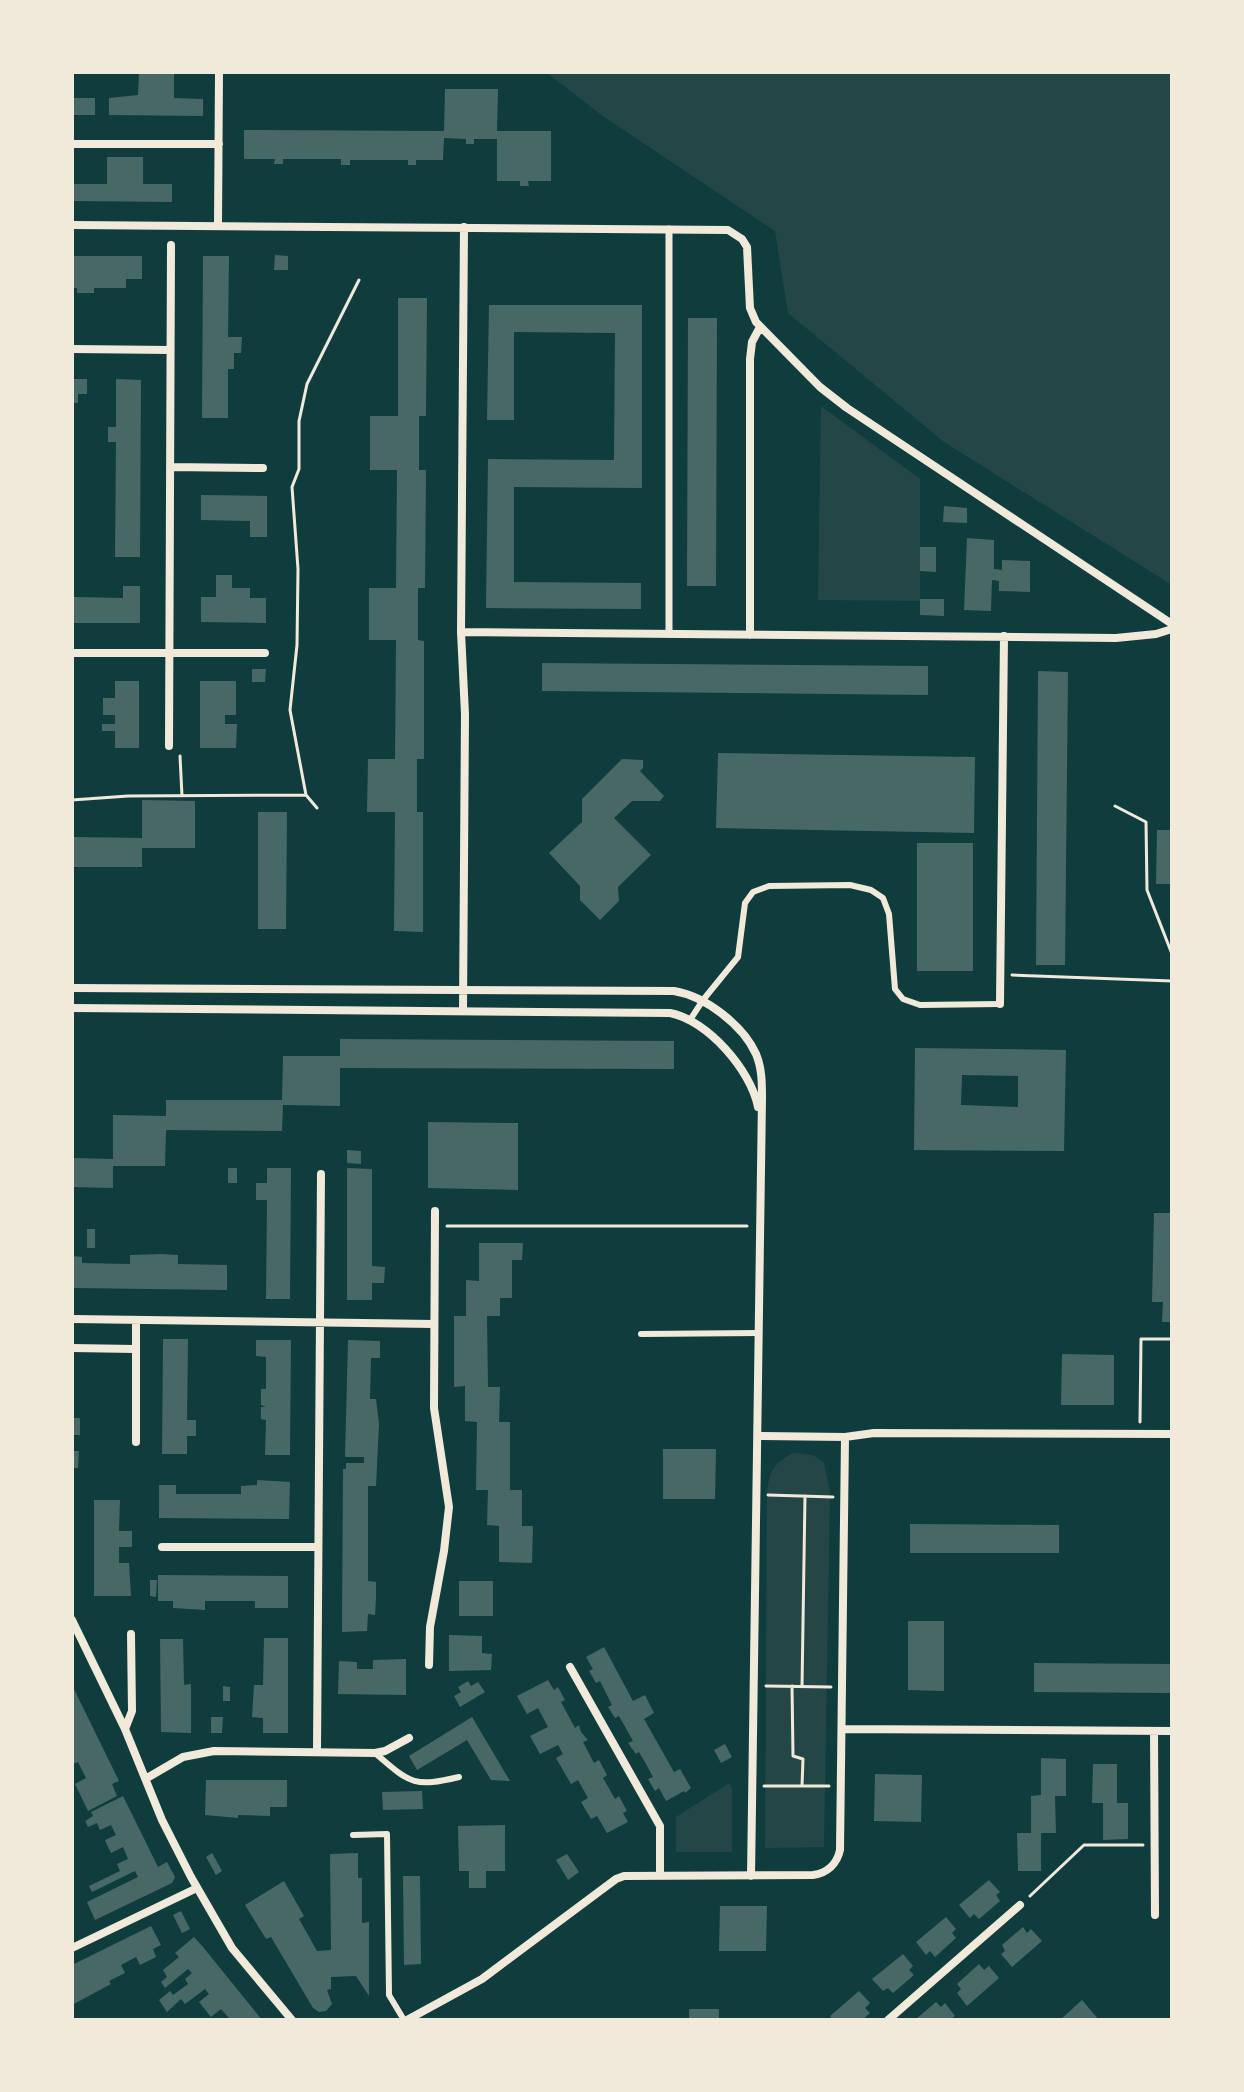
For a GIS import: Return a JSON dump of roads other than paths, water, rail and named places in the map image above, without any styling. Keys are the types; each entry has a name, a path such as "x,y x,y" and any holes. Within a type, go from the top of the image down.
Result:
{"street":[{"path":"218,225 219,72"},
{"path":"72,144 219,144"},
{"path":"72,225 717,229 735,234 747,247 750,308 760,327 820,387 1172,627"},
{"path":"463,1010 465,714 461,632 464,227"},
{"path":"669,229 669,634"},
{"path":"169,746 171,245"},
{"path":"750,635 750,359 752,342 760,327"},
{"path":"72,349 170,350"},
{"path":"170,467 263,468"},
{"path":"461,632 1138,637 1172,627"},
{"path":"1000,1004 1004,636"},
{"path":"72,653 265,653"},
{"path":"72,988 674,991 703,1000 738,1030 756,1054 762,1081 751,1876"},
{"path":"72,1008 670,1013 690,1020 725,1049 745,1072 754,1090 761,1123"},
{"path":"317,1752 321,1174"},
{"path":"429,1665 430,1627 449,1507 434,1408 435,1211"},
{"path":"72,1319 434,1324"},
{"path":"136,1320 136,1442"},
{"path":"72,1348 135,1349"},
{"path":"758,1436 845,1437 874,1433 1172,1434"},
{"path":"405,2020 482,1979 616,1879 660,1874 813,1875 831,1867 840,1850 845,1437"},
{"path":"162,1547 318,1547"},
{"path":"72,1620 125,1729 162,1820 197,1888 232,1948 292,2020"},
{"path":"125,1729 132,1711 131,1634"},
{"path":"570,1667 660,1826 660,1874"},
{"path":"842,1729 1172,1731"},
{"path":"1154,1731 1155,1915"},
{"path":"147,1778 183,1757 214,1751 375,1753 409,1738"},
{"path":"72,1948 197,1888"},
{"path":"888,2020 1020,1905"}],"lane":[{"path":"690,1020 738,957 745,903 753,892 769,886 850,885 871,890 883,898 889,914 895,989 903,999 920,1005 1000,1004"},
{"path":"641,1334 759,1333"},
{"path":"375,1753 405,1779 431,1783 459,1777"},
{"path":"353,1835 387,1834 389,1995 405,2020"}]}
